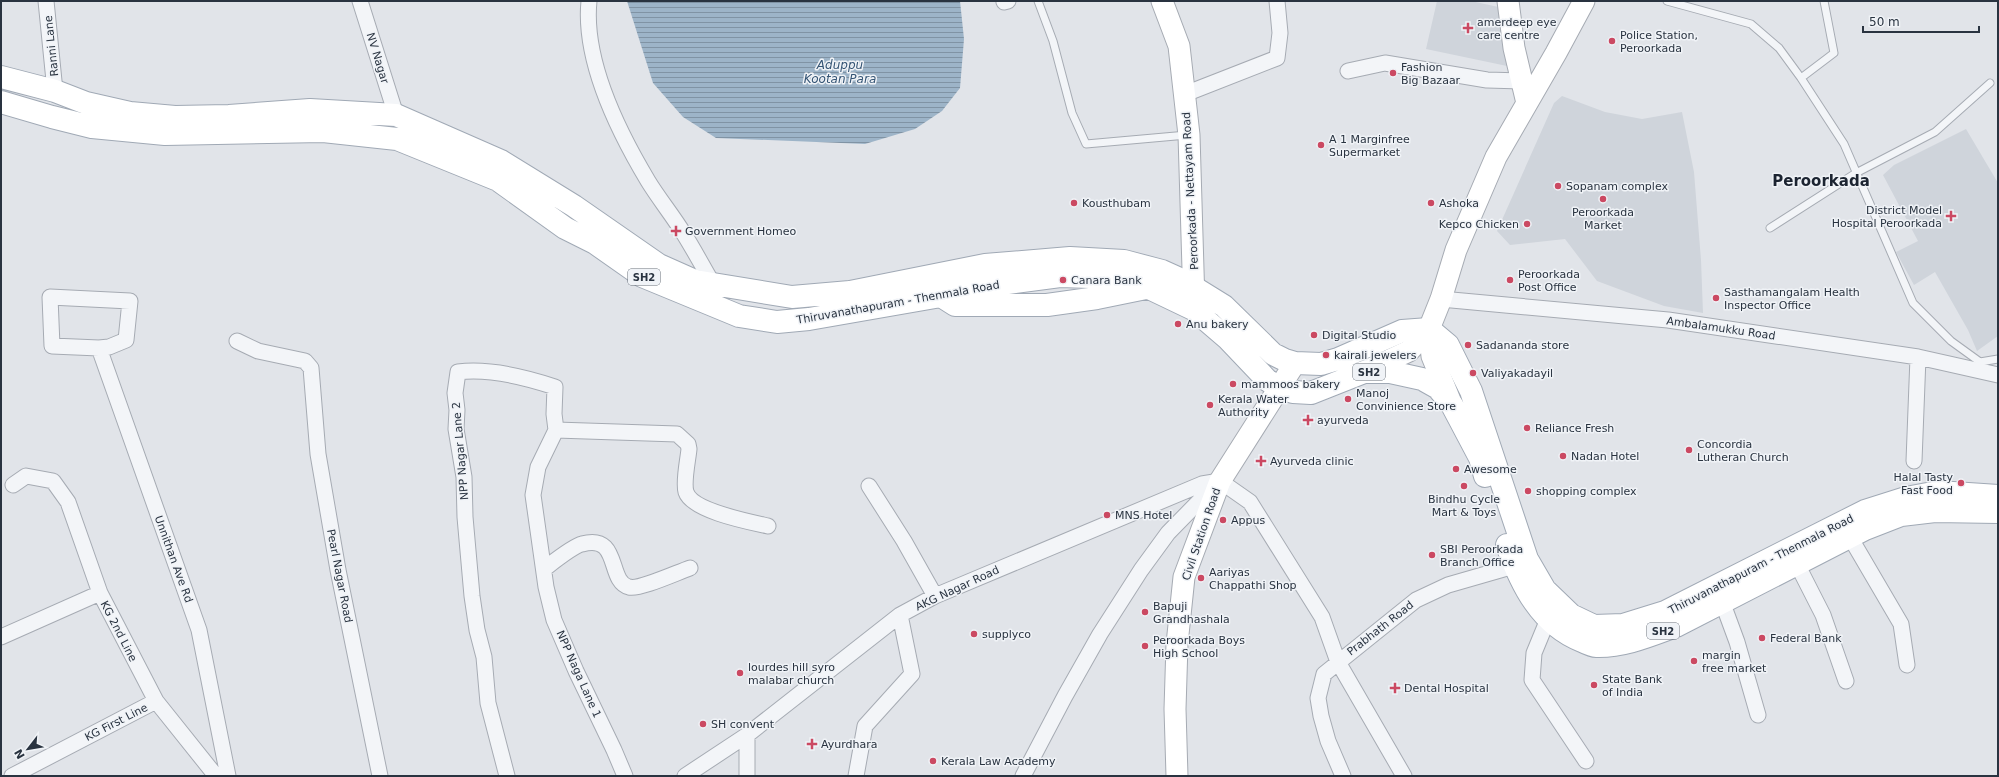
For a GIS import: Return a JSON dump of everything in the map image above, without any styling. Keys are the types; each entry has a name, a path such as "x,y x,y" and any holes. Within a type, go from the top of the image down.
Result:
{"main road":[{"name":"Peroorkada - Nettayam Road","path":"1162,1 1179,46 1189,135 1194,299"},
{"path":"1508,1 1514,48 1527,103"},
{"path":"1364,372 1409,351 1429,329 1441,299 1456,250 1496,157 1584,1"},
{"name":"Thiruvanathapuram - Thenmala Road","path":"1,77 55,91 86,103 123,111 175,117 229,116 310,110 396,115 501,161 574,206 600,236 642,276 709,294 792,297 850,292 985,265 1070,258 1124,261 1162,271 1182,280 1194,299 1228,339 1267,380 1280,388"},
{"path":"52,118 55,91"},
{"name":"Thiruvanathapuram - Thenmala Road","path":"1,102 52,118 92,127 165,134 324,131 397,139 498,180 565,228 600,236"},
{"path":"396,115 397,139"},
{"path":"939,274 941,296"},
{"name":"Thiruvanathapuram - Thenmala Road","path":"709,294 739,316 777,322 809,319 941,296 979,287 1060,276 1120,278 1147,288 1224,306 1273,354 1285,360 1296,363 1321,364 1338,359 1402,331 1429,329 1448,345 1471,391 1497,464 1506,521 1527,559 1545,590 1571,615 1594,626 1623,625 1665,612 1739,584 1865,511 1906,498 1938,492 1998,496"},
{"path":"1429,329 1432,356 1452,405"},
{"name":"Civil Station Road","path":"1177,776 1175,709 1177,644 1184,577 1220,481 1296,363"},
{"name":"SH2","path":"1280,388 1292,392 1308,393 1364,372 1390,372 1422,379 1438,388 1452,405 1480,458 1506,521 1514,566 1526,591 1548,619 1568,636 1595,646 1617,644 1645,638 1676,626 1723,604 1739,584 1797,564 1865,529 1901,515 1935,511 1998,512"}],"street":[{"name":"Ranni Lane","path":"46,1 55,91"},
{"name":"NV Nagar","path":"360,1 396,115"},
{"path":"590,1 588,26 591,43 607,99 615,120 648,181 684,234 709,294"},
{"path":"1184,94 1277,58 1280,33 1277,1"},
{"path":"1348,71 1385,63 1487,80 1522,81"},
{"path":"50,297 130,301 126,340 109,347 99,348 52,346 50,297"},
{"name":"Ambalamukku Road","path":"1441,299 1668,320 1918,357 1998,375"},
{"name":"Pearl Nagar Road","path":"237,341 258,351 305,361 309,364 319,462 340,577 380,776"},
{"name":"Unnithan Ave Rd","path":"99,348 199,630 228,776"},
{"path":"1914,461 1918,357"},
{"name":"NPP Nagar Lane 2","path":"507,776 488,703 484,657 477,630 472,596 465,516 464,477 456,428 457,410 455,393 458,372 476,370 514,375 555,387 554,414 556,430"},
{"path":"556,430 677,434 688,444 689,449 686,489 689,498 696,504 727,516 768,526"},
{"name":"NPP Naga Lane 1","path":"556,430 538,468 533,495 546,587 554,620 576,672 625,776"},
{"path":"13,485 26,476 53,480 68,502 100,593"},
{"path":"1023,776 1065,696 1100,634 1141,570 1168,533 1220,481 1250,502 1322,617 1338,662 1404,776"},
{"name":"AKG Nagar Road","path":"685,776 747,735 900,615 935,596 1202,484 1220,481"},
{"path":"868,486 904,541 935,596"},
{"path":"1850,537 1901,624 1907,665"},
{"path":"544,569 580,544 596,542 606,547 622,583 629,587 638,587 690,568"},
{"path":"1797,564 1823,615 1846,681"},
{"name":"Prabhath Road","path":"1343,776 1328,740 1318,698 1324,674 1416,600 1448,585 1514,566"},
{"name":"KG 2nd Line","path":"1,637 100,593 156,701"},
{"path":"1723,604 1737,642 1758,715"},
{"path":"856,776 865,726 912,674 900,615"},
{"path":"1548,619 1534,653 1532,680 1586,761"},
{"name":"KG First Line","path":"12,776 156,701 216,776"},
{"path":"747,735 747,776"}],"lane":[{"path":"1038,1 1053,42 1072,113 1086,144 1189,135"},
{"path":"1667,1 1751,24 1779,48 1801,78 1844,144 1913,303 1951,341 1980,362 1998,359"},
{"path":"1801,78 1834,53 1824,1"},
{"path":"1770,228 1856,173 1935,132 1990,83"}],"shaded area":[{"name":"amerdeep eye care centre","path":"1437,1 1471,1 1503,8 1507,66 1426,49"},
{"name":"Peroorkada Market","path":"1562,96 1605,112 1642,119 1682,112 1694,172 1701,260 1703,313 1664,306 1597,281 1565,239 1510,245 1497,231 1554,103"},
{"name":"District Model Hospital Peroorkada","path":"1966,129 1998,183 1998,336 1977,351 1968,330 1935,272 1914,285 1896,252 1918,241 1883,175 1894,165"}],"water":[{"name":"Aduppu Kootan Para","path":"627,1 960,1 964,39 960,88 942,111 915,129 865,144 716,138 683,117 653,83"}],"place":[{"name":"amerdeep eye care centre","path":"1468,28"},
{"name":"Police Station, Peroorkada","path":"1612,41"},
{"name":"Fashion Big Bazaar","path":"1393,73"},
{"name":"A 1 Marginfree Supermarket","path":"1321,145"},
{"name":"Sopanam complex","path":"1558,186"},
{"name":"Peroorkada Market","path":"1603,199"},
{"name":"Kousthubam","path":"1074,203"},
{"name":"Ashoka","path":"1431,203"},
{"name":"District Model Hospital Peroorkada","path":"1951,216"},
{"name":"Kepco Chicken","path":"1527,224"},
{"name":"Government Homeo","path":"676,231"},
{"name":"Canara Bank","path":"1063,280"},
{"name":"Peroorkada Post Office","path":"1510,280"},
{"name":"Sasthamangalam Health Inspector Office","path":"1716,298"},
{"name":"Anu bakery","path":"1178,324"},
{"name":"Digital Studio","path":"1314,335"},
{"name":"Sadananda store","path":"1468,345"},
{"name":"kairali jewelers","path":"1326,355"},
{"name":"Valiyakadayil","path":"1473,373"},
{"name":"mammoos bakery","path":"1233,384"},
{"name":"Manoj Convinience Store","path":"1348,399"},
{"name":"Kerala Water Authority","path":"1210,405"},
{"name":"ayurveda","path":"1308,420"},
{"name":"Reliance Fresh","path":"1527,428"},
{"name":"Concordia Lutheran Church","path":"1689,450"},
{"name":"Nadan Hotel","path":"1563,456"},
{"name":"Ayurveda clinic","path":"1261,461"},
{"name":"Awesome","path":"1456,469"},
{"name":"Halal Tasty Fast Food","path":"1961,483"},
{"name":"Bindhu Cycle Mart & Toys","path":"1464,486"},
{"name":"shopping complex","path":"1528,491"},
{"name":"MNS Hotel","path":"1107,515"},
{"name":"Appus","path":"1223,520"},
{"name":"SBI Peroorkada Branch Office","path":"1432,555"},
{"name":"Aariyas Chappathi Shop","path":"1201,578"},
{"name":"Bapuji Grandhashala","path":"1145,612"},
{"name":"supplyco","path":"974,634"},
{"name":"Federal Bank","path":"1762,638"},
{"name":"Peroorkada Boys High School","path":"1145,646"},
{"name":"margin free market","path":"1694,661"},
{"name":"lourdes hill syro malabar church","path":"740,673"},
{"name":"State Bank of India","path":"1594,685"},
{"name":"Dental Hospital","path":"1395,688"},
{"name":"SH convent","path":"703,724"},
{"name":"Ayurdhara","path":"812,744"},
{"name":"Kerala Law Academy","path":"933,761"}],"district":[{"name":"Peroorkada","path":"1821,181"}]}
